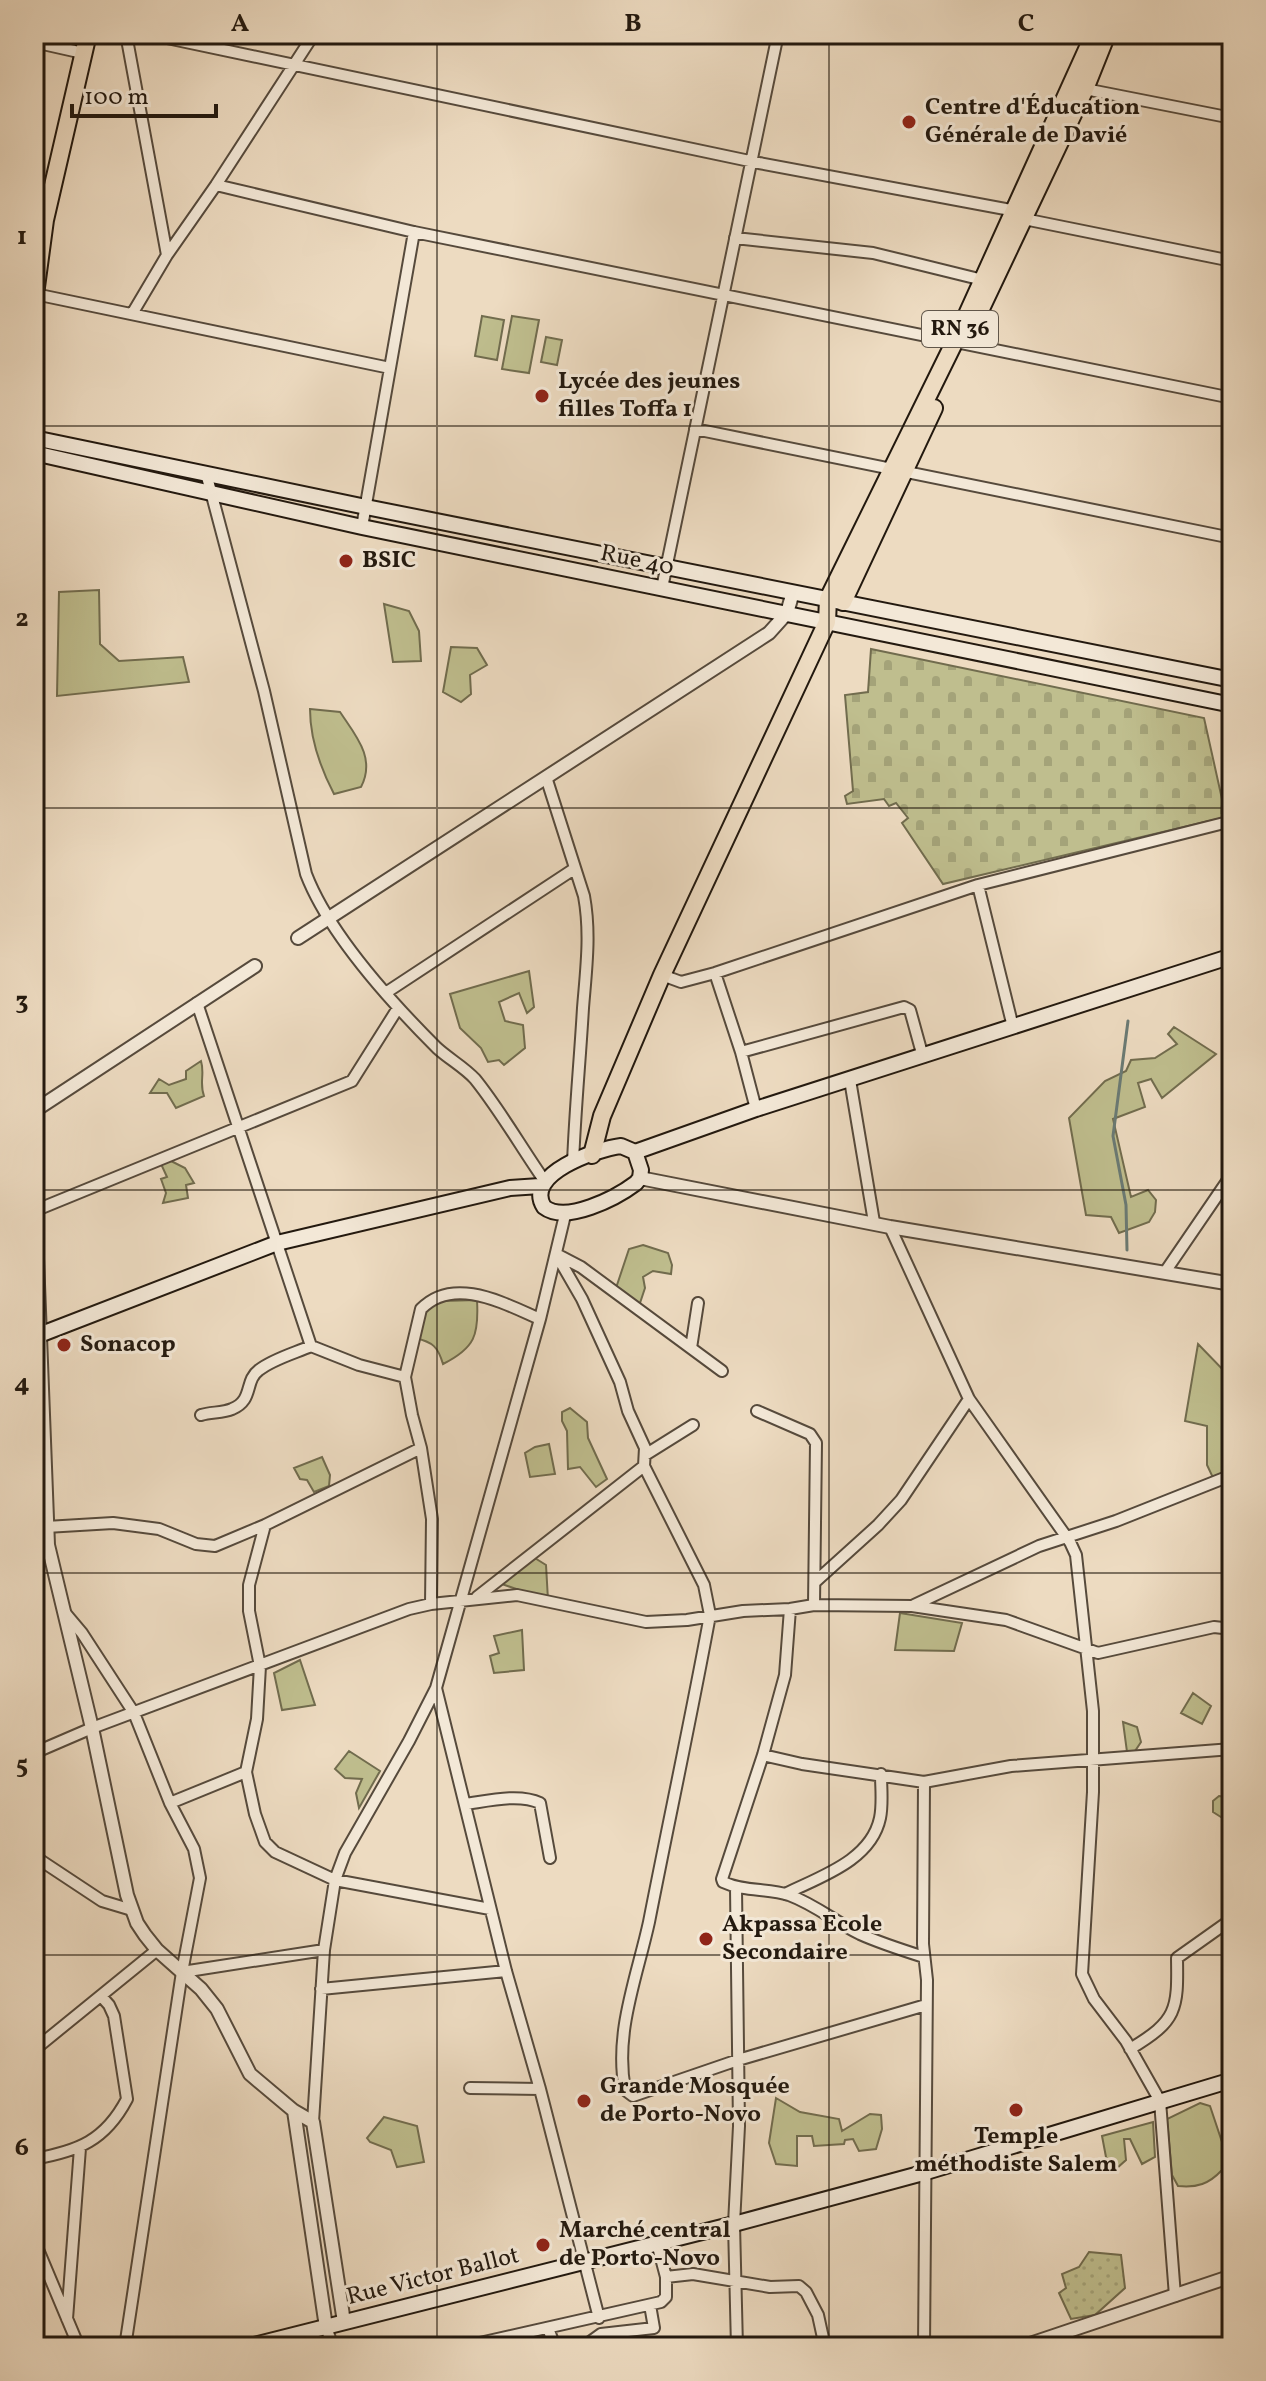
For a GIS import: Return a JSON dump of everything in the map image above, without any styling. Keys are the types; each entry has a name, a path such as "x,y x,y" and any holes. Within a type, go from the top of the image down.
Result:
{"main road":[{"path":"34,302 40,219 88,34"},
{"name":"RN 36","path":"1022,214 1094,34"},
{"name":"RN 36","path":"592,1155 602,1116 662,975 835,600 987,281 1085,89 1107,34"},
{"name":"Rue 40","path":"34,438 1232,680"},
{"name":"Rue 40","path":"34,453 362,527 1232,705"},
{"path":"38,1336 277,1243 542,1183 592,1155 621,1146 635,1152 756,1109 1232,956"},
{"path":"542,1183 539,1194 549,1211 565,1215 580,1211 629,1188 640,1178 641,1170 635,1152"},
{"name":"Rue Victor Ballot","path":"246,2347 923,2173 1232,2080"}],"street":[{"path":"126,34 167,255"},
{"path":"152,34 751,161 1022,214 1232,261"},
{"path":"132,314 167,255 314,34"},
{"path":"662,588 778,34"},
{"path":"34,42 83,53"},
{"path":"1085,89 1232,118"},
{"path":"216,185 414,232 1232,398"},
{"path":"362,527 414,232"},
{"path":"735,238 873,253 987,281"},
{"path":"35,294 390,368"},
{"path":"695,429 1232,538"},
{"path":"206,473 266,698 306,874 327,919 398,1008 473,1078 542,1183"},
{"path":"298,938 769,633 787,613 793,592"},
{"path":"546,777 586,907 588,954 573,1163"},
{"path":"662,975 681,982 715,973 978,885 1232,821"},
{"path":"387,992 574,869"},
{"path":"978,885 1013,1027"},
{"path":"34,1111 255,966"},
{"path":"715,973 756,1109"},
{"path":"197,1003 311,1346"},
{"path":"741,1052 904,1007 910,1010 923,1057"},
{"path":"35,1211 352,1081 398,1008"},
{"path":"850,1080 874,1222"},
{"path":"1165,1272 1232,1174"},
{"path":"640,1178 1029,1252 1232,1284"},
{"path":"34,1180 40,1529 66,1614 132,1910 157,1950 217,2009 250,2074 294,2111 313,2122"},
{"path":"344,2322 313,2122 324,1950 335,1880 345,1853 436,1688 540,1319 565,1215"},
{"path":"890,1227 969,1399 1076,1555 1093,1711 1093,1792 1082,1974 1094,1999 1130,2049 1160,2101 1175,2296"},
{"path":"556,1254 581,1267 722,1371"},
{"path":"556,1254 582,1299 620,1382 628,1411 643,1439 645,1460 704,1585 710,1615 622,2038 625,2090 633,2096 738,2060 926,2005"},
{"path":"431,1604 432,1519 421,1448 405,1377 421,1309 436,1299 466,1293 483,1295 540,1319"},
{"path":"691,1348 698,1303"},
{"path":"201,1415 228,1411 238,1406 246,1399 250,1381 260,1369 311,1346 359,1365 405,1377"},
{"path":"815,1582 901,1500 969,1399"},
{"path":"757,1411 810,1434 816,1443 814,1605"},
{"path":"476,1598 645,1460 693,1425"},
{"path":"40,1529 113,1523 159,1529 204,1547 215,1546 265,1525 421,1448"},
{"path":"912,1606 1039,1546 1116,1521 1232,1475"},
{"path":"265,1525 249,1585 249,1611 260,1666 257,1719 246,1772 255,1814 270,1849 335,1880 490,1909"},
{"path":"34,1753 92,1728 371,1623 431,1604 476,1598 528,1596 636,1622 687,1620 814,1605 912,1606 1006,1620 1098,1653 1214,1627 1232,1629"},
{"path":"790,1609 785,1675 763,1755 722,1875 723,1882 736,1888 785,1894 816,1906 861,1934 924,1957"},
{"path":"66,1614 82,1633 134,1713 170,1803 194,1849 200,1878 182,1972 125,2347"},
{"path":"436,1688 506,1971 599,2318"},
{"path":"763,1755 802,1764 924,1782 1011,1766 1232,1749"},
{"path":"170,1803 246,1772"},
{"path":"785,1894 829,1873 862,1849 879,1822 881,1774"},
{"path":"924,1782 924,2347"},
{"path":"466,1804 499,1800 534,1800 540,1803 550,1858"},
{"path":"34,1856 102,1901 132,1910"},
{"path":"736,1888 739,2126 734,2224 737,2347"},
{"path":"1130,2049 1159,2031 1175,2003 1178,1995 1177,1958 1232,1919"},
{"path":"34,2050 157,1950"},
{"path":"182,1972 324,1950"},
{"path":"321,1989 506,1971"},
{"path":"34,2159 80,2148 111,2125 127,2099 114,2016 101,1996"},
{"path":"470,2088 540,2089"},
{"path":"294,2111 326,2327 333,2347"},
{"path":"67,2319 80,2148"},
{"path":"34,2240 79,2347"},
{"path":"462,2347 599,2318 650,2305 666,2297 666,2277 657,2243"},
{"path":"666,2277 693,2274 735,2283 803,2288 818,2315 825,2347"},
{"path":"1021,2347 1232,2276"},
{"path":"583,2347 601,2334 654,2328 650,2305"},
{"path":"548,2328 555,2347"}],"green space":[{"path":"482,316 504,320 497,360 475,356"},
{"path":"512,316 539,320 529,373 502,369"},
{"path":"546,337 562,340 557,365 541,362"},
{"path":"99,590 100,644 119,661 183,657 189,682 57,696 59,592"},
{"path":"384,604 409,611 419,631 421,661 393,662"},
{"path":"451,647 477,648 487,665 470,675 471,694 461,702 443,692"},
{"path":"871,649 1204,718 1226,817 943,884 902,823 908,818 896,803 889,806 884,799 847,804 845,796 853,791 845,695 868,692"},
{"path":"310,709 340,712 352,730 365,757 365,776 361,787 334,794 317,753"},
{"path":"529,971 534,1007 527,1013 519,993 499,1002 505,1021 523,1025 525,1048 504,1065 499,1060 488,1062 481,1048 460,1028 450,994"},
{"path":"1174,1027 1216,1054 1162,1098 1151,1079 1138,1083 1145,1107 1113,1119 1131,1197 1148,1190 1156,1200 1155,1212 1149,1222 1119,1233 1111,1217 1086,1215 1069,1118 1105,1081 1126,1071 1131,1060 1155,1058 1177,1044 1168,1034"},
{"path":"201,1061 204,1096 176,1108 167,1093 150,1093 159,1079 169,1085 186,1079 186,1071"},
{"path":"171,1161 185,1168 194,1183 186,1185 188,1198 163,1203 166,1193 161,1179 167,1177 161,1164"},
{"path":"643,1245 668,1253 672,1265 671,1274 653,1271 643,1277 645,1288 638,1309 614,1294 629,1249"},
{"path":"477,1300 473,1339 454,1358 443,1364 434,1346 415,1338 421,1309 443,1301"},
{"path":"1198,1344 1232,1379 1226,1430 1232,1473 1215,1482 1207,1465 1207,1426 1185,1421"},
{"path":"570,1408 587,1422 588,1438 607,1479 596,1487 580,1467 568,1469 567,1431 562,1412"},
{"path":"549,1444 555,1474 530,1477 525,1453"},
{"path":"322,1457 330,1475 329,1486 314,1492 307,1480 300,1479 294,1468"},
{"path":"530,1555 546,1565 548,1600 496,1582"},
{"path":"900,1613 962,1623 954,1651 895,1650"},
{"path":"522,1630 524,1670 494,1673 490,1656 499,1653 494,1636"},
{"path":"300,1660 315,1705 282,1710 274,1673"},
{"path":"1193,1693 1211,1706 1202,1724 1181,1713"},
{"path":"1123,1722 1137,1727 1141,1742 1135,1751 1127,1752"},
{"path":"349,1751 380,1771 359,1808 356,1793 362,1779 345,1778 335,1769"},
{"path":"1219,1796 1232,1798 1232,1824 1213,1812 1213,1801"},
{"path":"776,2098 800,2112 839,2119 842,2131 870,2114 881,2115 882,2129 876,2149 859,2151 853,2139 845,2140 844,2144 814,2146 812,2136 797,2136 797,2166 776,2164 769,2143"},
{"path":"1200,2103 1210,2106 1222,2142 1222,2170 1202,2184 1178,2186 1172,2175 1167,2119"},
{"path":"384,2117 417,2126 424,2162 397,2167 391,2150 370,2142 367,2138"},
{"path":"1153,2122 1155,2157 1142,2164 1130,2139 1124,2139 1126,2160 1117,2168 1112,2166 1106,2157 1102,2136"},
{"path":"1089,2252 1121,2255 1125,2288 1095,2315 1071,2319 1059,2293 1066,2288 1062,2274 1079,2267"}],"waterway":[{"path":"1127,1250 1126,1205 1113,1136 1128,1021"}],"place":[{"name":"Centre d'Éducation Générale de Davié","path":"909,122"},
{"name":"Lycée des jeunes filles Toffa 1","path":"542,396"},
{"name":"BSIC","path":"346,561"},
{"name":"Sonacop","path":"64,1345"},
{"name":"Akpassa Ecole Secondaire","path":"706,1939"},
{"name":"Grande Mosquée de Porto-Novo","path":"584,2101"},
{"name":"Temple méthodiste Salem","path":"1016,2110"},
{"name":"Marché central de Porto-Novo","path":"543,2245"}]}
